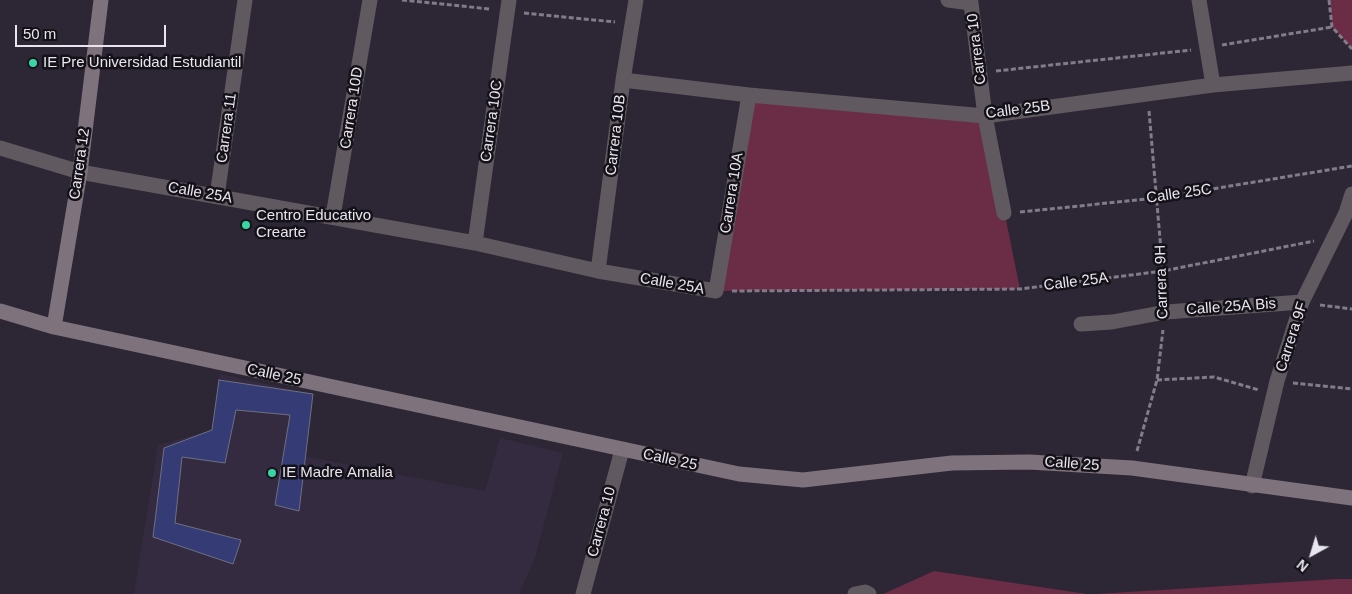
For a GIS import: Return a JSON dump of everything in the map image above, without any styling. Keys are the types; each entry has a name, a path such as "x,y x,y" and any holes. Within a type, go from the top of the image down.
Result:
{"street":[{"name":"Carrera 12","path":"54,327 80,172 101,0"},
{"name":"Carrera 11","path":"217,196 245,0"},
{"name":"Carrera 10D","path":"334,216 370,0"},
{"name":"Carrera 10C","path":"475,242 509,0"},
{"name":"Carrera 10B","path":"598,271 623,80 636,0"},
{"name":"Carrera 10","path":"948,0 971,4 978,72 1004,213"},
{"path":"1199,0 1213,85"},
{"name":"Calle 25B","path":"623,80 748,95 985,116 1213,85 1352,73"},
{"name":"Carrera 10A","path":"716,291 748,95"},
{"name":"Calle 25A","path":"0,148 80,172 475,242 598,271 716,291"},
{"name":"Carrera 9F","path":"1252,486 1275,387 1302,302 1335,236 1352,194"},
{"name":"Calle 25A Bis","path":"1081,324 1112,322 1166,312 1302,302"},
{"name":"Calle 25","path":"0,311 54,327 739,474 802,480 870,474 952,463 1029,462 1132,468 1252,486 1352,498"},
{"name":"Carrera 10","path":"583,594 622,450"},
{"path":"855,594 865,592 869,594"}],"path":[{"path":"1329,0 1332,27 1352,49"},
{"path":"978,72 1058,66 1206,48 1332,27"},
{"name":"Carrera 9H","path":"1132,468 1157,380 1166,312 1148,93"},
{"name":"Calle 25C","path":"1004,213 1157,198 1352,166"},
{"name":"Calle 25A","path":"716,291 1020,289 1163,271 1335,236"},
{"path":"1302,302 1352,309"},
{"path":"1157,380 1214,377 1275,387 1352,389"}],"shaded area":[{"path":"1330,0 1352,0 1352,49 1332,27"},
{"path":"749,95 985,116 1020,289 716,291"},
{"name":"IE Madre Amalia","path":"220,374 313,394 298,455 485,491 500,438 563,453 535,558 519,594 134,594 158,445 212,430"},
{"path":"934,571 1087,594 883,594"},
{"path":"1352,579 1352,594 1096,594"}],"building":[{"path":"219,380 313,394 299,511 275,505 290,415 236,410 225,463 182,457 175,523 241,540 233,564 153,537 164,448 212,430"}],"place":[{"name":"IE Pre Universidad Estudiantil","path":"33,63"},
{"name":"Centro Educativo Crearte","path":"246,225"},
{"name":"IE Madre Amalia","path":"272,473"}]}
